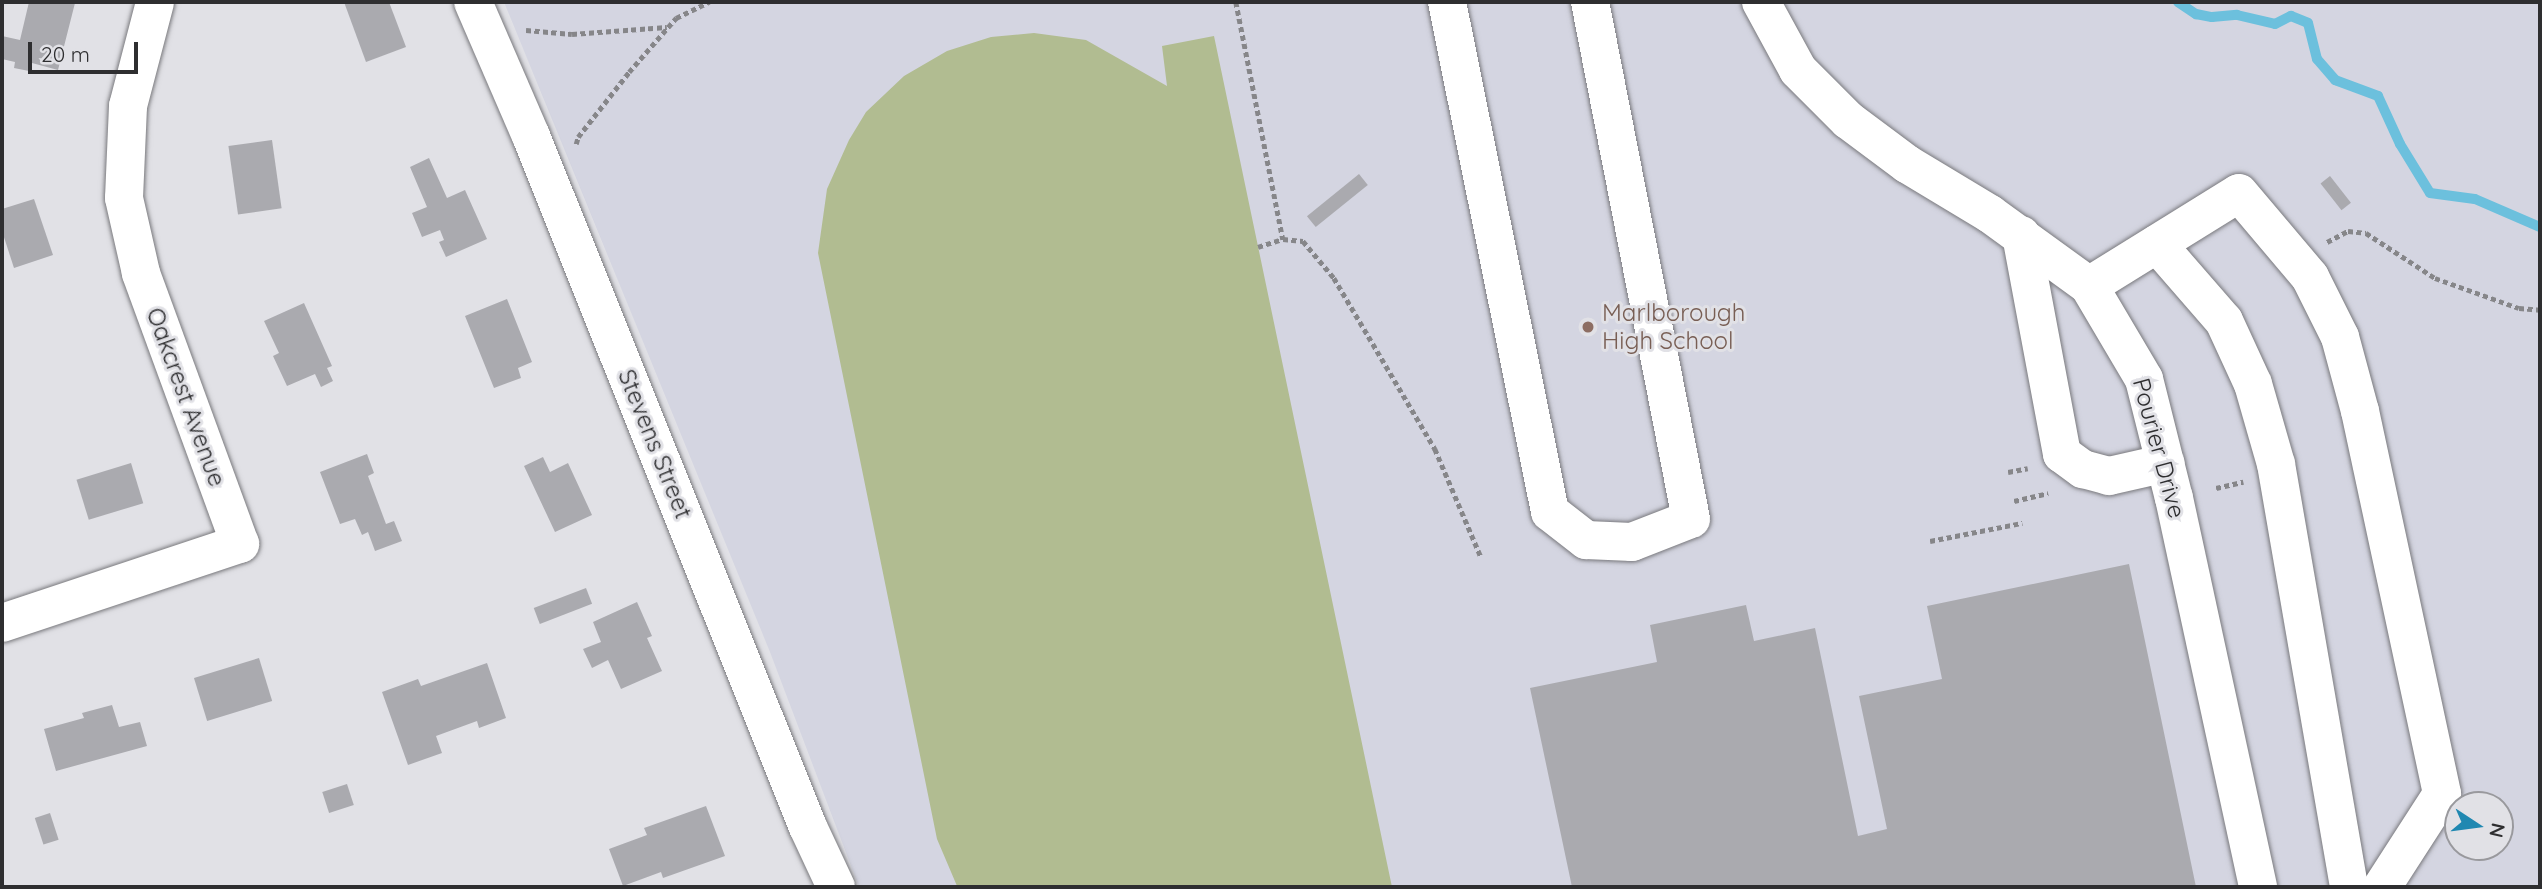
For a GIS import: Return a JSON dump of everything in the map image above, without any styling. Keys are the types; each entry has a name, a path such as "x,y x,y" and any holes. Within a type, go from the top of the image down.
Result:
{"street":[{"name":"Oakcrest Avenue","path":"2,623 240,544 141,273 124,198 128,106 155,2"},
{"name":"Stevens Street","path":"473,2 531,136 803,815 836,887"},
{"path":"1447,2 1550,512 1586,540 1632,542 1691,519 1590,2"},
{"name":"Pourier Drive","path":"1761,2 1798,70 1848,120 1907,164 2021,235 2089,286 2144,379 2166,463 2258,887"},
{"path":"2089,286 2239,193 2310,276 2340,337 2360,411 2442,794 2382,887"},
{"path":"2021,235 2062,454 2083,469 2109,476 2166,463"},
{"path":"2157,244 2224,321 2253,384 2276,464 2349,887"}],"path":[{"path":"576,148 578,137 676,18 709,2"},
{"path":"1236,2 1283,239"},
{"path":"515,29 572,34 668,27"},
{"path":"2297,261 2348,231 2366,233 2435,278 2519,308 2540,310"},
{"path":"1258,247 1283,239 1303,241 1334,278 1435,449 1481,557"},
{"path":"2216,488 2247,481"},
{"path":"2014,501 2048,493"},
{"path":"1930,541 2022,523"}],"shaded area":[{"name":"Marlborough High School","path":"504,2 2540,2 2540,887 859,887 770,652"}],"green space":[{"path":"1034,33 1086,40 1167,86 1162,46 1214,36 1392,887 957,886 937,839 818,253 827,189 849,140 866,112 904,76 947,51 991,37"}],"building":[{"path":"29,2 75,3 58,70 32,63 29,71 14,68 15,62 2,59 2,36 20,40"},
{"path":"344,2 389,2 406,47 366,62"},
{"path":"272,140 282,208 238,214 228,146"},
{"path":"429,158 447,198 465,190 487,239 446,257 439,242 444,240 440,230 422,237 412,213 427,207 410,167"},
{"path":"1359,174 1368,185 1316,227 1307,216"},
{"path":"2330,176 2351,203 2341,210 2321,183"},
{"path":"34,199 53,255 14,268 2,231 2,209"},
{"path":"507,299 532,362 518,368 521,378 494,388 465,316"},
{"path":"304,303 332,366 327,368 333,381 321,387 315,374 287,386 273,356 279,353 264,321"},
{"path":"367,454 374,473 368,476 386,524 394,521 402,541 375,551 368,532 362,535 355,519 340,524 320,472"},
{"path":"543,457 550,472 568,463 592,515 555,532 524,466"},
{"path":"131,463 143,503 89,520 76,480"},
{"path":"2129,564 2196,887 1572,887 1530,688 1657,662 1650,625 1746,605 1754,641 1815,628 1858,836 1887,829 1859,696 1942,679 1927,606"},
{"path":"586,588 592,604 540,624 534,608"},
{"path":"637,602 652,636 647,638 662,671 621,689 608,660 592,668 583,649 601,642 593,622"},
{"path":"259,658 272,701 207,721 194,678"},
{"path":"487,663 506,718 479,728 477,721 436,736 442,753 408,765 382,692 418,679 421,686"},
{"path":"112,705 119,727 140,722 147,746 56,771 44,729 84,718 82,713"},
{"path":"347,784 354,805 329,813 322,792"},
{"path":"706,806 725,856 663,878 661,872 623,886 609,849 647,835 644,828"},
{"path":"50,813 59,840 43,845 35,818"}],"waterway":[{"path":"2178,2 2196,14 2212,17 2237,15 2275,24 2291,16 2308,23 2317,59 2335,80 2378,96 2400,144 2430,193 2475,199 2540,227"}],"place":[{"name":"Marlborough High School","path":"1588,327"}]}
